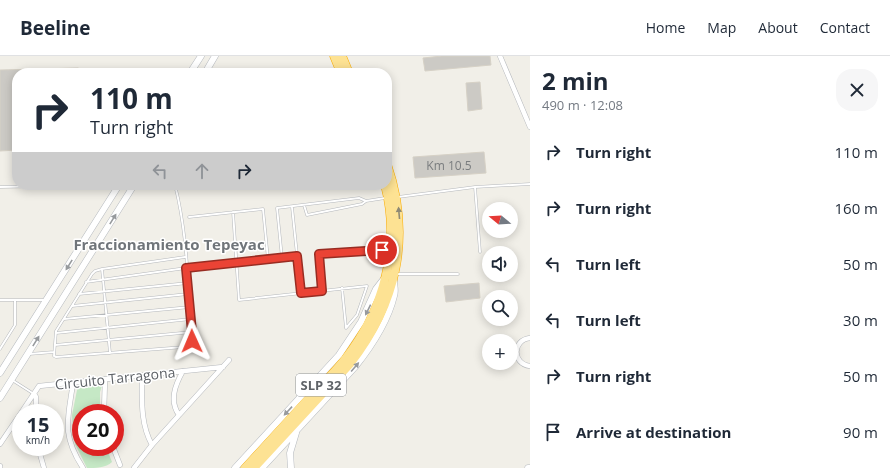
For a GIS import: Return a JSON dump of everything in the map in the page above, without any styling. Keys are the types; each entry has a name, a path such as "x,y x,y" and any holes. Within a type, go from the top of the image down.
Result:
{"highway":[{"path":"334,56 340,68"},
{"path":"342,56 347,68"},
{"name":"SLP 32","path":"254,468 358,353 374,328 392,276 399,250 400,230 397,198 392,181"},
{"name":"SLP 32","path":"386,190 391,228 392,276"},
{"name":"SLP 32","path":"245,468 345,360 368,325 386,292"}],"main road":[{"path":"193,68 201,56"},
{"path":"208,68 215,56"},
{"path":"11,380 0,373 116,190"},
{"path":"0,398 131,190"},
{"path":"262,468 368,351 380,331 395,295 392,276"},
{"path":"235,468 340,356 361,322 376,289 392,276"},
{"path":"291,468 290,453 297,430"}],"street":[{"path":"500,56 530,127"},
{"path":"530,338 524,339 519,343 516,352 519,361 524,365 530,366"},
{"path":"134,468 152,445 229,360"},
{"name":"Circuito Tarragona","path":"27,404 39,386 223,367"},
{"path":"179,415 175,410 174,395 178,380 183,371"},
{"path":"142,376 143,416 146,432 152,445"},
{"path":"104,404 105,379"},
{"path":"73,383 67,425 72,447 83,468"},
{"path":"34,394 36,397 36,404"},
{"name":"Circuito Tarragona","path":"0,444 12,426"},
{"path":"41,456 44,468"},
{"path":"117,456 121,467"}],"lane":[{"path":"397,198 475,187 530,184"},
{"path":"0,187 12,187"},
{"path":"475,187 480,252"},
{"path":"176,190 180,207 188,283 192,341 184,347 54,356 56,333 86,282 95,271 185,257"},
{"path":"304,205 308,215 388,197"},
{"path":"282,258 277,208 359,198 366,201"},
{"path":"292,206 301,293"},
{"path":"189,217 263,209 268,260"},
{"path":"233,212 239,300 342,288 367,286 357,315 346,328 342,288"},
{"path":"322,291 319,254 391,249"},
{"path":"86,282 186,268 297,256"},
{"path":"102,269 110,353"},
{"path":"392,276 458,274"},
{"path":"79,294 188,283"},
{"path":"72,306 189,294"},
{"path":"0,300 47,300"},
{"path":"0,349 15,325 15,300"},
{"path":"64,319 190,307"},
{"path":"56,333 191,319"},
{"path":"55,345 192,332"},
{"path":"27,354 55,352"},
{"path":"11,380 34,394"}],"green space":[{"path":"99,383 102,386 100,392 100,404 74,404 79,386"},
{"path":"81,456 110,456 112,462 104,467 87,468"}],"building":[{"path":"442,56 490,56 491,65 425,71 423,58"},
{"path":"0,70 12,70 12,150 0,151"},
{"path":"480,82 482,109 468,111 466,83"},
{"path":"484,152 486,173 415,178 413,157"},
{"path":"479,283 480,298 446,302 444,286"}],"district":[{"name":"Fraccionamiento Tepeyac","path":"169,244"}],"route":[{"path":"192,341 186,268 297,256 301,293 322,291 319,254 382,250"}]}
